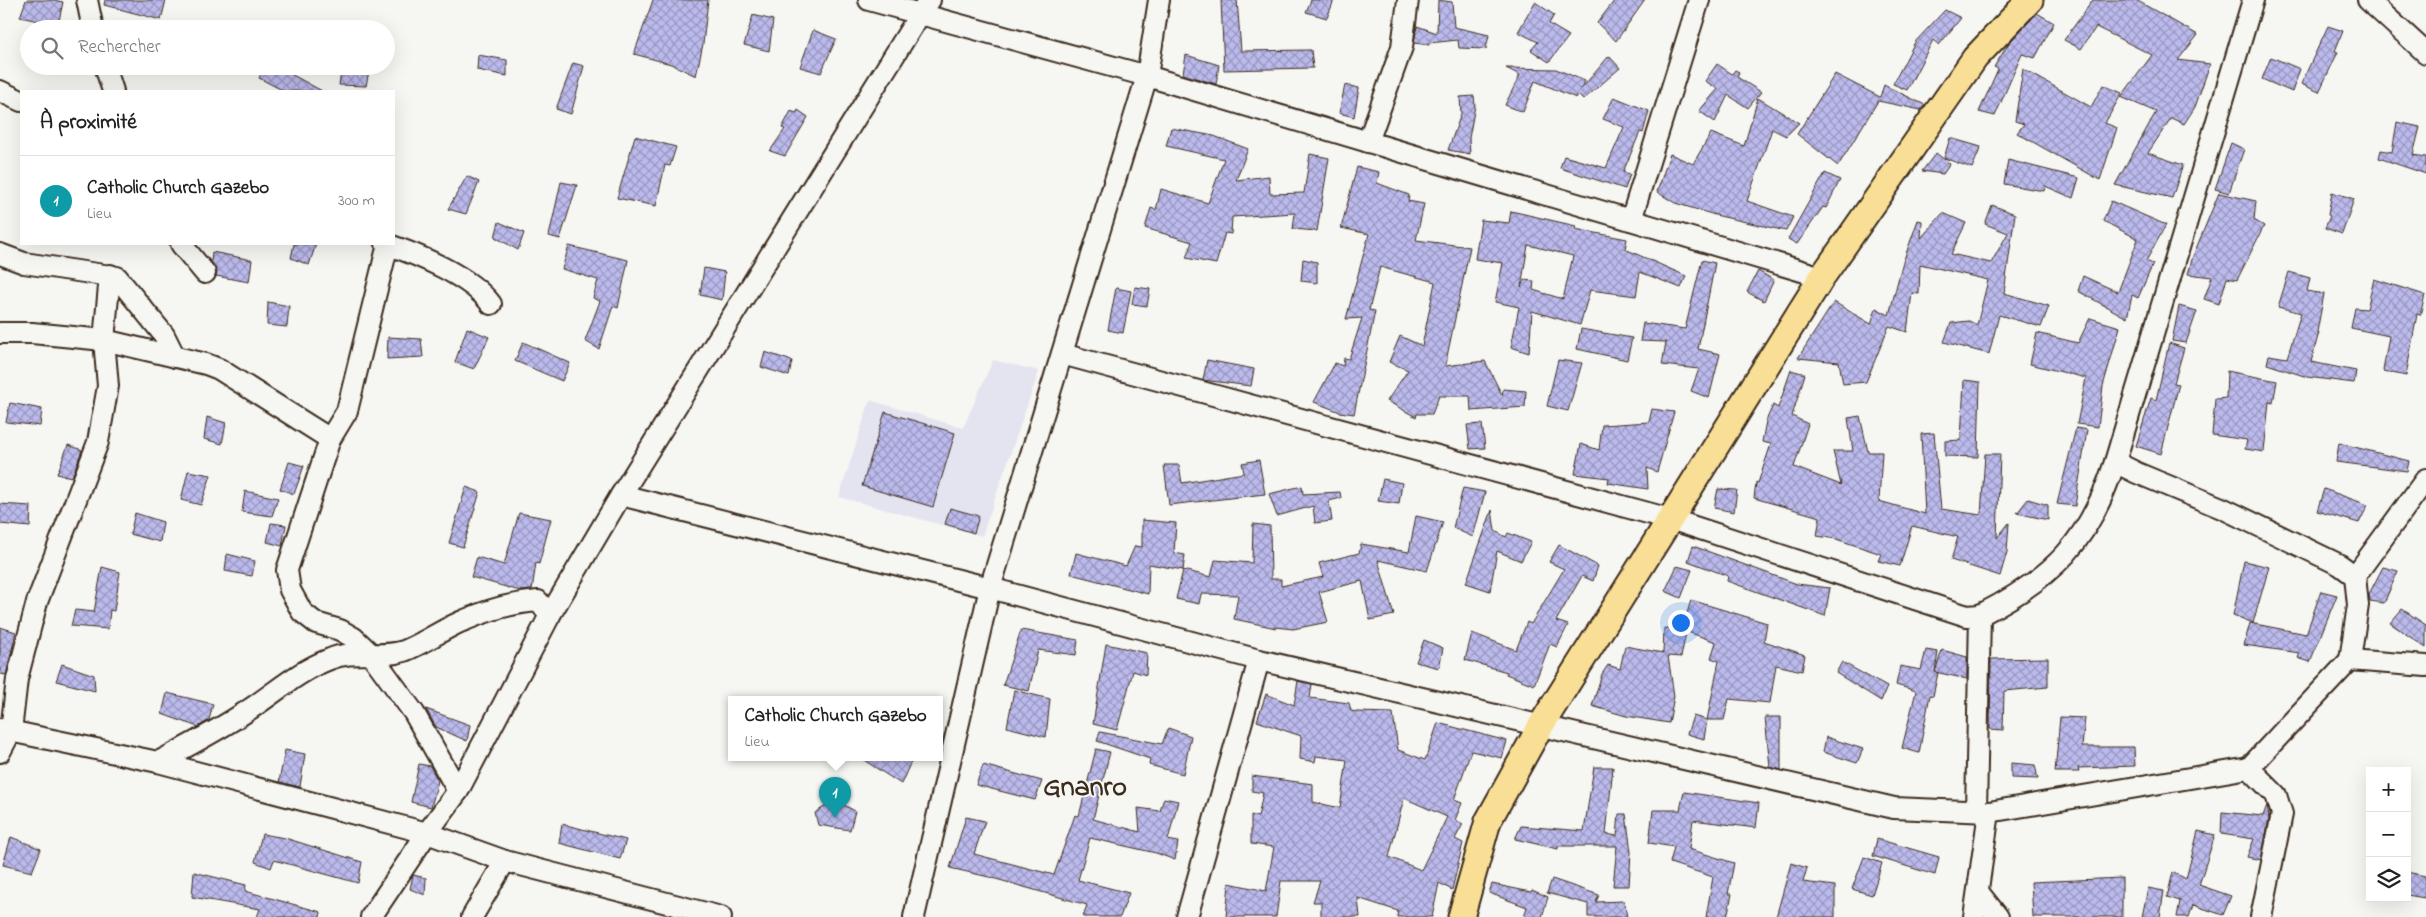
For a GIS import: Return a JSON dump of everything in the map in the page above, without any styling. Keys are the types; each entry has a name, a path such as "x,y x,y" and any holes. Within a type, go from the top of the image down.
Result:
{"main road":[{"path":"1461,917 1488,821 1540,727 1822,277 1975,58 2030,0"}],"street":[{"path":"87,0 92,20"},
{"path":"868,0 925,7 1147,76 1822,277"},
{"path":"914,917 990,588 1147,76 1159,0"},
{"path":"1368,142 1402,46 1408,0"},
{"path":"1631,220 1700,0"},
{"path":"1062,354 1670,519 1967,616 1980,615 2031,587 2061,561 2085,529 2106,491 2253,0"},
{"path":"2368,0 2426,53"},
{"path":"371,917 427,833 458,791 550,616 621,495 925,7"},
{"path":"108,75 112,90"},
{"path":"0,91 20,101"},
{"path":"182,245 205,273"},
{"path":"387,245 346,411 330,439 287,570 287,578 298,605 308,618 354,638 371,654 414,713 458,791"},
{"path":"389,245 441,267 476,288 491,304"},
{"path":"0,254 24,263 117,277 125,284 164,335 176,357"},
{"path":"0,752 37,602 98,442 108,386 104,340 110,275"},
{"path":"0,333 32,333 104,340 219,369 330,439"},
{"path":"2116,462 2137,473 2224,509 2340,565 2355,576"},
{"path":"621,495 990,588 1259,660 1540,727 1894,808 1983,811 2249,768 2350,660 2358,605 2355,576 2426,479"},
{"path":"158,762 223,727 306,670 341,654 354,652 391,654 406,650 464,620 515,603 538,601 550,616"},
{"path":"1974,917 1979,893 1983,811 1980,615"},
{"path":"1187,917 1259,660"},
{"path":"2350,660 2426,666"},
{"path":"6,730 158,762 427,833 505,861 721,917"},
{"path":"2249,768 2276,795 2282,814 2261,917"},
{"path":"472,917 505,861"},
{"path":"1979,893 1998,917"}],"shaded area":[{"path":"993,360 1039,371 982,536 839,497 870,400 963,428"}],"building":[{"path":"26,0 54,0 63,2 59,20 34,20 20,17"},
{"path":"105,0 166,0 161,20 104,5"},
{"path":"653,0 708,0 703,44 696,76 671,64 634,54"},
{"path":"1221,0 1237,0 1241,51 1311,50 1313,68 1224,70"},
{"path":"1311,0 1334,0 1327,18 1306,12"},
{"path":"1438,0 1452,2 1454,27 1489,35 1486,49 1459,48 1458,40 1429,43 1429,45 1414,43 1417,26 1437,33"},
{"path":"1615,0 1645,0 1616,41 1597,23"},
{"path":"2093,0 2136,0 2198,35 2178,60 2210,64 2195,107 2184,124 2171,118 2148,153 2183,165 2172,198 2115,185 2156,112 2121,97 2152,55 2096,27 2081,49 2064,40"},
{"path":"1535,2 1554,15 1549,24 1569,36 1549,62 1531,50 1538,42 1518,32"},
{"path":"1945,10 1961,18 1939,45 1933,40 1907,90 1893,84 1915,42"},
{"path":"2037,13 2054,23 2035,58 2022,54 1995,116 1979,112 1998,69 1994,67 2009,43"},
{"path":"753,15 773,20 769,51 744,45"},
{"path":"2328,26 2343,31 2335,51 2338,52 2319,92 2301,84"},
{"path":"813,30 836,39 821,73 800,67"},
{"path":"478,55 507,60 507,76 477,70"},
{"path":"1186,55 1219,65 1216,84 1183,74"},
{"path":"1609,56 1620,68 1583,100 1578,95 1576,98 1535,81 1523,112 1505,105 1520,75 1506,68 1556,69 1585,81 1581,89"},
{"path":"2271,57 2300,69 2292,92 2262,79"},
{"path":"573,63 584,66 571,114 556,109"},
{"path":"1717,64 1732,74 1735,70 1739,72 1737,77 1761,92 1748,108 1728,95 1715,122 1699,111 1718,89 1705,81"},
{"path":"2023,69 2091,107 2103,85 2122,93 2105,123 2117,128 2100,180 2017,133 2024,124 2015,121"},
{"path":"1835,74 1880,97 1884,85 1925,105 1921,110 1878,101 1838,166 1797,134"},
{"path":"260,75 293,75 320,90 282,90 259,78"},
{"path":"341,75 368,75 366,86 339,85"},
{"path":"1345,85 1359,88 1354,117 1339,113"},
{"path":"1474,96 1475,106 1469,138 1470,154 1448,150 1461,114 1460,97"},
{"path":"1614,97 1649,111 1643,133 1640,132 1623,172 1630,174 1625,189 1560,168 1564,156 1606,168 1624,127 1603,119"},
{"path":"1758,98 1799,123 1786,136 1772,129 1747,201 1793,217 1786,231 1715,215 1675,203 1657,192 1670,154 1693,164 1711,133 1744,146"},
{"path":"798,110 808,117 785,156 770,151 785,129 782,128 791,111 796,113"},
{"path":"2397,122 2420,127 2413,155 2426,157 2426,174 2379,158 2381,150 2392,152"},
{"path":"1171,128 1214,136 1248,149 1236,180 1269,176 1270,194 1304,193 1310,154 1329,158 1317,231 1293,229 1295,213 1232,217 1231,234 1225,233 1216,264 1186,258 1192,242 1145,228 1151,208 1156,210 1161,189 1208,203 1224,159 1166,146"},
{"path":"635,136 676,147 670,166 665,165 656,206 617,198"},
{"path":"1950,138 1981,147 1972,168 1944,158"},
{"path":"2231,143 2244,149 2229,193 2215,189"},
{"path":"1936,153 1950,164 1943,174 1922,171"},
{"path":"2008,160 2079,178 2073,198 2045,186 2044,191 2004,184"},
{"path":"1357,167 1379,172 1377,183 1409,195 1408,201 1424,204 1416,240 1470,247 1445,366 1485,361 1502,395 1503,389 1526,391 1525,407 1471,411 1470,396 1439,396 1432,414 1417,414 1416,417 1387,401 1408,370 1389,362 1400,336 1422,346 1435,282 1380,267 1369,310 1375,311 1354,414 1340,412 1314,402 1335,363 1343,366 1344,358 1349,359 1362,318 1346,319 1369,234 1341,228"},
{"path":"1825,173 1840,180 1826,208 1823,207 1797,244 1788,239"},
{"path":"467,176 479,182 466,214 448,209"},
{"path":"561,182 577,185 560,239 549,236"},
{"path":"2332,192 2354,199 2342,234 2325,228 2330,216 2328,215"},
{"path":"2219,193 2256,201 2254,220 2264,226 2237,280 2227,278 2219,304 2204,299 2212,277 2188,274 2193,256"},
{"path":"2111,201 2166,225 2146,261 2153,264 2138,298 2132,295 2127,318 2078,291 2083,276 2118,292 2138,239 2103,221"},
{"path":"1992,205 2015,214 2004,293 2049,306 2041,327 1999,315 1989,354 1944,342 1951,323 1969,321 1977,325 1988,280 1920,264 1919,294 1912,293 1907,332 1889,326 1866,382 1843,384 1839,362 1798,358 1834,302 1871,324 1876,308 1889,315 1902,265 1918,220 1922,221 1921,238 1943,213 1966,223 1951,254 1991,263 2008,233 1985,224"},
{"path":"1511,211 1576,226 1575,229 1627,239 1625,249 1686,276 1681,288 1640,272 1636,296 1590,290 1580,325 1532,311 1529,353 1511,347 1519,307 1495,302 1503,263 1475,259 1481,220 1509,223","holes":["1528,245 1573,256 1563,299 1533,290 1534,281 1524,280 1521,287"]},
{"path":"499,222 524,233 518,250 495,237"},
{"path":"294,245 316,245 309,265 291,258"},
{"path":"569,246 628,260 618,308 613,306 599,349 585,341 600,301 593,298 598,280 562,269"},
{"path":"212,252 252,260 249,282 216,276 217,271 211,262"},
{"path":"1303,259 1317,262 1317,283 1301,281"},
{"path":"1702,260 1715,263 1698,349 1720,354 1709,398 1691,391 1699,369 1662,365 1666,342 1640,341 1643,323 1685,329"},
{"path":"704,268 725,272 722,300 700,295"},
{"path":"1758,271 1774,280 1764,301 1747,292"},
{"path":"2289,272 2310,278 2307,291 2324,294 2317,332 2319,332 2311,362 2356,371 2354,383 2307,377 2267,364 2269,355 2287,358 2301,313 2278,307"},
{"path":"2374,279 2425,295 2420,315 2417,314 2406,376 2383,371 2389,336 2351,328 2355,308 2367,309"},
{"path":"1135,287 1150,289 1147,306 1132,304"},
{"path":"1116,288 1131,291 1123,333 1108,330"},
{"path":"268,302 289,306 287,327 267,325"},
{"path":"2179,306 2197,311 2186,343 2172,341"},
{"path":"2090,318 2120,327 2103,386 2098,427 2077,424 2086,378 2030,364 2037,333 2078,343"},
{"path":"467,328 489,337 474,369 455,362"},
{"path":"1581,329 1632,338 1627,360 1577,349"},
{"path":"388,337 421,339 423,357 387,359"},
{"path":"523,342 570,363 562,381 515,361"},
{"path":"2169,343 2184,348 2174,383 2179,384 2161,454 2136,446 2151,398 2156,400"},
{"path":"765,352 792,361 789,376 761,367"},
{"path":"1207,360 1254,369 1251,386 1203,380"},
{"path":"1558,360 1582,363 1568,411 1547,406"},
{"path":"1791,370 1805,374 1792,416 1808,424 1794,467 1841,485 1833,451 1853,451 1848,418 1860,416 1868,452 1882,452 1879,501 1925,514 1921,434 1934,433 1941,509 1981,515 1985,454 2000,454 1997,538 2009,523 2007,552 2000,576 1951,560 1958,537 1912,526 1900,566 1878,561 1881,554 1836,539 1817,536 1820,517 1754,498 1756,482 1758,483 1771,444 1762,442 1766,421 1773,405 1778,408"},
{"path":"2227,371 2277,381 2273,403 2269,402 2264,452 2245,449 2247,440 2212,435 2215,399 2226,398"},
{"path":"1964,380 1980,382 1978,457 1945,456 1945,441 1961,440"},
{"path":"10,403 42,409 40,426 6,422"},
{"path":"1652,409 1674,412 1657,472 1647,468 1648,489 1608,483 1609,478 1575,474 1581,444 1599,450 1602,425 1649,422"},
{"path":"885,412 955,433 933,507 862,486"},
{"path":"207,417 226,423 222,444 204,439"},
{"path":"1482,424 1485,448 1470,449 1467,425"},
{"path":"2076,428 2087,430 2075,506 2057,504"},
{"path":"2339,443 2409,461 2407,471 2336,462"},
{"path":"68,445 82,450 72,477 57,474"},
{"path":"1259,460 1265,494 1169,505 1164,465 1179,465 1182,483 1244,473 1242,463"},
{"path":"289,462 304,466 294,494 280,489"},
{"path":"188,471 211,475 201,505 181,500"},
{"path":"1383,479 1402,483 1399,504 1378,501"},
{"path":"1302,486 1303,494 1340,492 1341,498 1329,501 1332,521 1315,523 1313,506 1277,516 1269,494"},
{"path":"466,487 480,492 463,547 449,543"},
{"path":"1463,488 1485,492 1473,537 1453,528"},
{"path":"1718,489 1737,490 1734,512 1714,508"},
{"path":"2324,489 2368,505 2359,523 2317,511"},
{"path":"245,491 278,498 272,516 242,512"},
{"path":"2028,499 2048,505 2048,520 2017,513"},
{"path":"0,504 31,506 30,527 0,524"},
{"path":"950,508 979,516 974,533 945,524"},
{"path":"1492,510 1495,531 1506,537 1508,533 1531,542 1521,561 1497,551 1490,591 1466,583"},
{"path":"135,513 163,522 160,542 130,534"},
{"path":"519,513 551,519 539,564 536,563 532,590 520,591 471,577 477,557 504,565"},
{"path":"1416,516 1443,522 1427,571 1378,560 1394,615 1370,620 1362,581 1319,592 1328,622 1293,629 1276,628 1234,619 1238,595 1201,594 1199,604 1176,599 1183,570 1211,577 1215,560 1252,563 1253,524 1270,526 1271,579 1281,579 1281,586 1323,577 1319,563 1359,553 1361,544 1409,552"},
{"path":"1142,520 1176,523 1174,553 1185,555 1183,570 1149,564 1148,594 1071,574 1076,553 1126,566 1135,546 1142,547"},
{"path":"271,523 286,525 282,546 267,542"},
{"path":"1559,545 1598,566 1593,581 1582,576 1556,621 1568,625 1557,647 1550,644 1534,685 1506,674 1507,672 1465,660 1472,633 1516,650 1527,622 1531,624 1564,569 1549,562"},
{"path":"1693,546 1797,584 1830,588 1825,616 1727,581 1728,576 1688,561"},
{"path":"227,554 255,561 252,576 225,571"},
{"path":"2244,561 2269,567 2253,623 2233,615"},
{"path":"1677,566 1692,570 1681,598 1665,591"},
{"path":"102,567 120,572 114,611 110,610 108,629 71,626 75,610 94,612"},
{"path":"2383,567 2398,571 2384,603 2370,601 2369,594"},
{"path":"2321,591 2337,595 2310,662 2298,658 2300,653 2244,645 2250,623 2306,634"},
{"path":"1691,600 1767,623 1764,641 1805,655 1802,671 1776,665 1770,703 1729,699 1724,720 1707,720 1719,661 1711,658 1716,642 1682,630"},
{"path":"2402,609 2426,625 2426,648 2390,623"},
{"path":"0,627 16,632 6,675 0,674"},
{"path":"1664,628 1686,633 1681,657 1668,656 1674,696 1669,723 1626,716 1592,706 1602,674 1608,665 1620,669 1625,646 1663,653"},
{"path":"1021,630 1078,640 1076,655 1038,650 1029,691 1003,685"},
{"path":"1424,640 1443,648 1439,668 1416,662"},
{"path":"1106,644 1147,653 1146,675 1133,671 1117,730 1093,724"},
{"path":"1926,650 1938,652 1935,672 1938,673 1933,696 1930,695 1919,753 1902,748 1916,691 1896,685 1900,666 1921,670"},
{"path":"1942,650 1967,657 1967,679 1935,672"},
{"path":"2048,658 2048,687 2004,691 2003,730 1990,729 1991,659"},
{"path":"1842,662 1887,687 1881,701 1836,673"},
{"path":"62,664 94,675 95,691 56,681"},
{"path":"1298,681 1312,684 1310,698 1349,703 1351,711 1393,713 1398,750 1425,760 1438,723 1507,741 1502,758 1471,751 1454,800 1462,803 1455,820 1463,824 1455,839 1463,843 1452,890 1439,883 1432,917 1397,917 1398,911 1358,898 1360,917 1321,917 1321,902 1313,902 1320,881 1281,881 1276,917 1226,917 1229,883 1266,891 1274,847 1251,844 1251,815 1258,817 1263,793 1252,791 1252,776 1313,784 1313,802 1340,808 1347,760 1316,756 1315,762 1300,759 1301,736 1257,721 1266,694 1294,705","holes":["1404,798 1447,817 1421,870 1389,857"]},
{"path":"1014,690 1050,699 1046,737 1007,727"},
{"path":"167,693 213,704 209,720 198,727 162,714"},
{"path":"426,709 470,725 467,741 436,727"},
{"path":"1693,716 1707,720 1704,739 1687,734"},
{"path":"1765,717 1781,717 1781,770 1770,767"},
{"path":"2060,717 2085,718 2082,747 2134,747 2135,766 2078,768 2079,772 2055,772"},
{"path":"1168,728 1191,736 1183,774 1149,765 1150,759 1097,741 1100,732 1162,744"},
{"path":"1826,737 1863,749 1857,763 1823,752"},
{"path":"1096,749 1110,752 1093,819 1140,832 1138,808 1160,811 1164,798 1178,801 1168,840 1178,842 1175,860 1156,853 1090,838 1078,880 1129,893 1120,917 1083,917 1087,905 950,868 966,817 985,821 974,854 1054,875 1075,815 1079,816"},
{"path":"285,750 305,754 300,787 279,782"},
{"path":"865,761 911,761 901,784"},
{"path":"2011,763 2035,765 2038,779 2011,778"},
{"path":"419,764 430,766 438,781 431,807 411,802"},
{"path":"983,765 1042,781 1035,800 976,785"},
{"path":"1594,767 1613,767 1606,834 1617,836 1619,814 1626,814 1631,852 1629,886 1613,886 1617,846 1558,846 1558,849 1515,839 1521,826 1584,831"},
{"path":"1684,792 1759,803 1756,828 1693,820 1689,849 1734,863 1728,894 1732,894 1727,917 1706,917 1713,877 1670,863 1674,847 1649,843 1653,810 1680,810"},
{"path":"835,800 855,811 850,830 818,825 815,813"},
{"path":"2267,805 2269,819 2261,860 2247,857 2254,839 2221,834 2222,812 2263,816"},
{"path":"562,824 626,840 620,859 559,843"},
{"path":"2198,831 2215,835 2199,885 2231,896 2223,915 2193,905 2189,917 2177,917 2180,901 2167,897 2173,872 2186,879"},
{"path":"262,834 285,838 362,862 358,883 274,860 271,868 255,862"},
{"path":"11,837 41,849 32,872 3,865"},
{"path":"1877,839 1939,857 1935,875 1873,856"},
{"path":"1864,857 1882,863 1872,895 1852,889"},
{"path":"1791,863 1807,868 1803,882 1835,886 1835,917 1776,917"},
{"path":"194,872 246,885 245,891 321,912 320,917 257,917 260,909 192,897"},
{"path":"2411,873 2425,876 2425,898 2411,896"},
{"path":"413,875 426,878 425,895 410,889"},
{"path":"2122,878 2122,917 2033,917 2031,882"},
{"path":"1552,879 1599,895 1596,902 1624,901 1627,917 1588,917 1588,904 1547,893"},
{"path":"1492,884 1531,892 1532,890 1548,897 1542,917 1524,917 1527,907 1489,893"},
{"path":"2148,888 2164,891 2160,917 2142,917"}],"place":[{"name":"Catholic Church Gazebo","path":"835,818"}],"district":[{"name":"Gnanro","path":"1085,788"}]}
